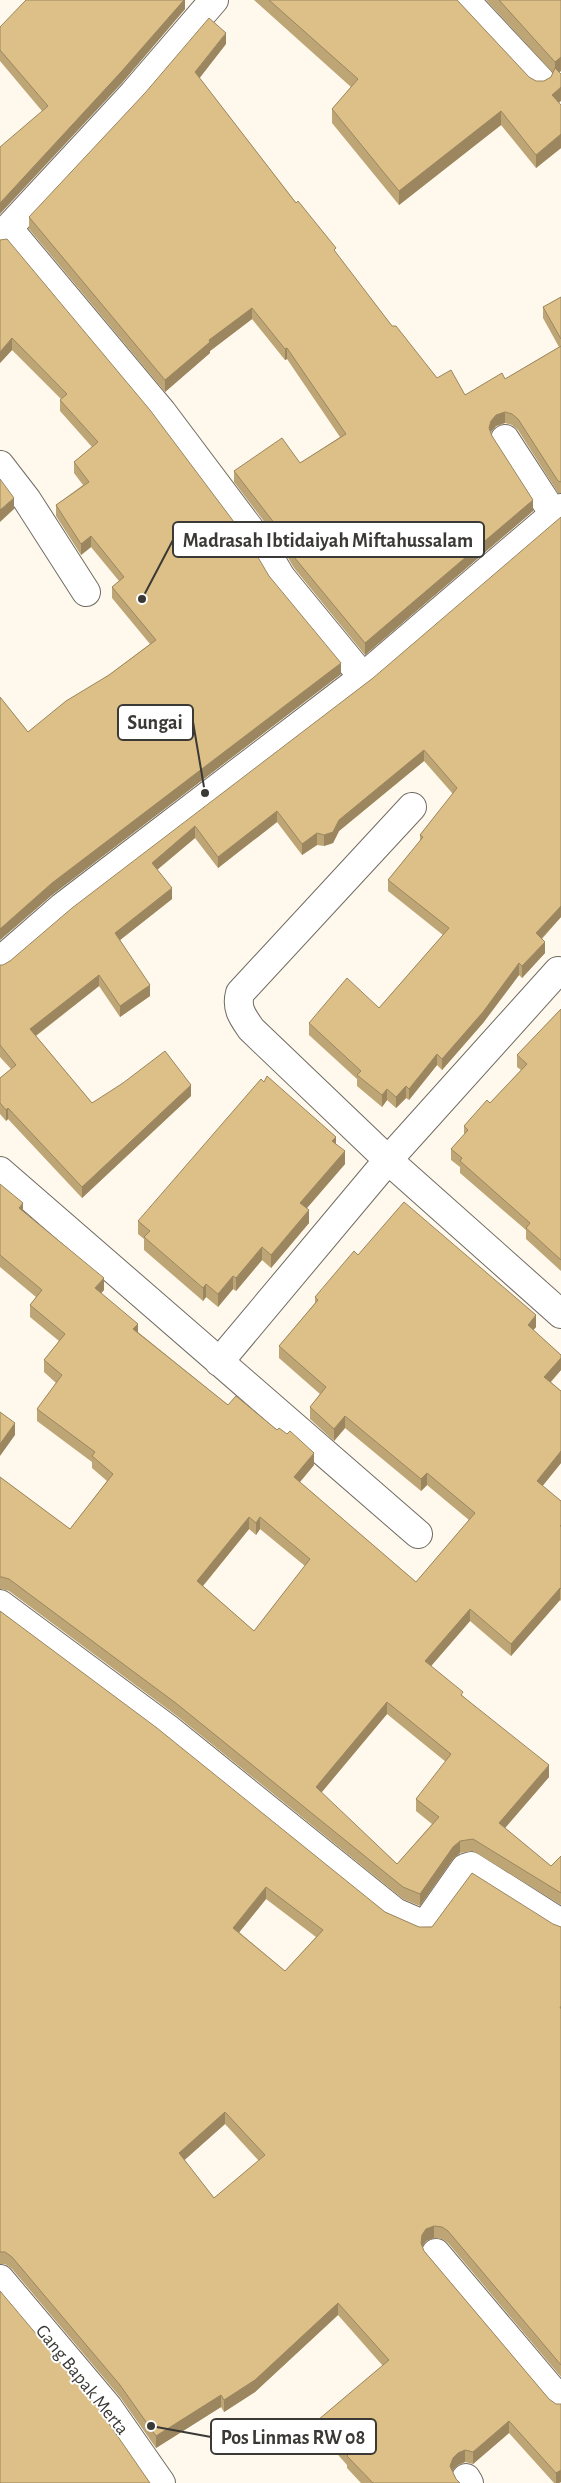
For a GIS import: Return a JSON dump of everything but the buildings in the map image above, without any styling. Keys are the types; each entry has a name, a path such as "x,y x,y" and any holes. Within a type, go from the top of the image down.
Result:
{"street":[{"path":"214,0 134,94 4,233 162,412 262,545 281,577 363,677"},
{"path":"465,0 540,80"},
{"path":"0,961 62,907 363,677 557,510 505,439"},
{"path":"0,465 27,500 86,592"},
{"path":"412,807 240,992 238,1002 241,1014 251,1029 388,1160 561,1314"},
{"path":"218,1362 388,1160 558,971"},
{"path":"0,1171 418,1534"},
{"path":"0,1604 167,1728 395,1912 425,1925 465,1868 471,1866 561,1923"},
{"path":"436,2253 561,2401"},
{"name":"Gang Bapak Merta","path":"0,2278 108,2407 161,2483"}],"place":[{"name":"Madrasah Ibtidaiyah Miftahussalam","path":"142,599"},
{"name":"Sungai","path":"205,793"},
{"name":"Pos Linmas RW 08","path":"151,2426"}]}
